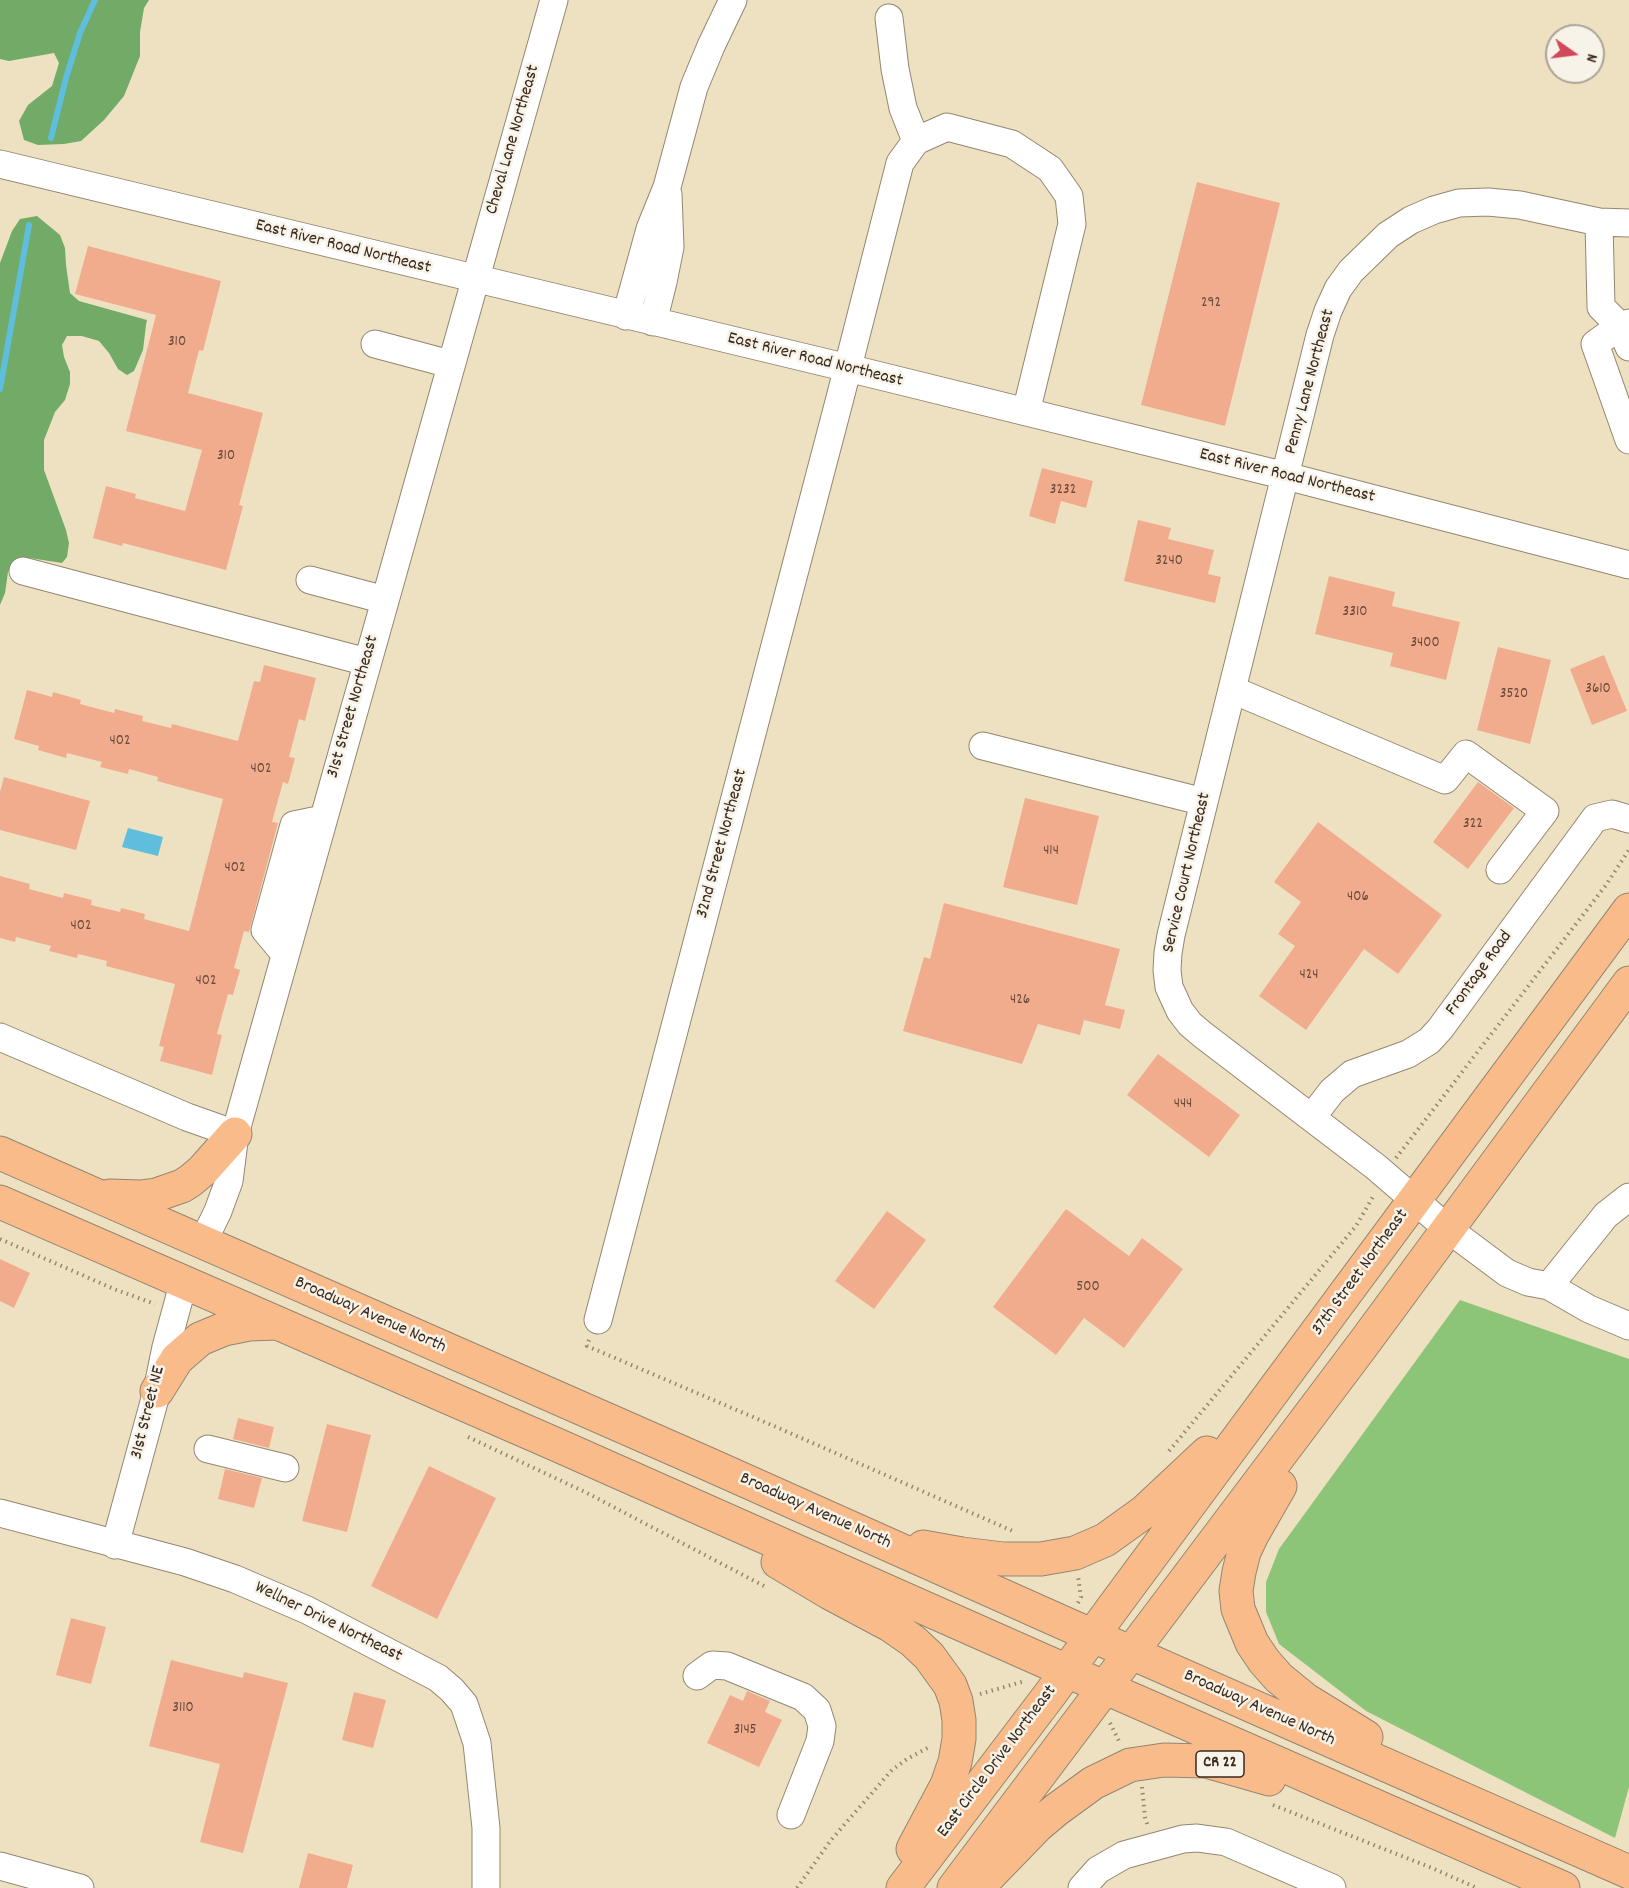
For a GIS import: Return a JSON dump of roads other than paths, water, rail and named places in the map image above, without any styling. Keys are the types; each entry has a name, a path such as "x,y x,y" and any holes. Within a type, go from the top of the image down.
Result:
{"main road":[{"name":"37th Street Northeast","path":"1093,1636 1629,910"},
{"path":"954,1888 1364,1343 1629,983"},
{"path":"95,1194 141,1197 170,1191 190,1181 235,1134"},
{"name":"Broadway Avenue North","path":"0,1154 708,1464 857,1532 1629,1872"},
{"path":"0,1202 645,1483 1067,1671"},
{"path":"124,1256 175,1254 189,1250 203,1242"},
{"path":"184,1281 193,1274 212,1268 259,1267"},
{"path":"157,1391 177,1359 200,1339 224,1329 249,1324 278,1323"},
{"path":"857,1532 952,1552 1003,1559 1041,1559 1075,1554 1121,1530 1167,1492 1220,1439 1321,1327"},
{"path":"1364,1343 1252,1534 1239,1572 1236,1591 1238,1609 1252,1643 1264,1661 1279,1678 1306,1700 1392,1753 1503,1816"},
{"path":"645,1483 830,1593 890,1625 929,1656 950,1685 960,1720 955,1762 946,1785 891,1888"},
{"name":"East Circle Drive Northeast","path":"903,1888 1093,1636"},
{"name":"CR 22","path":"1067,1671 1563,1888"},
{"name":"CR 22","path":"977,1888 1037,1826 1093,1783 1121,1769 1164,1760 1206,1761 1226,1766 1493,1858"}],"street":[{"name":"Cheval Lane Northeast","path":"474,280 554,0"},
{"path":"626,316 650,229 667,187 694,87 733,0"},
{"path":"890,18 895,69 903,108 916,141 947,127 1012,144 1050,169 1069,196 1072,224 1026,412"},
{"name":"32nd Street Northeast","path":"598,1320 900,163 916,141"},
{"name":"East River Road Northeast","path":"0,164 474,280 848,368 1286,476 1629,565"},
{"path":"653,322 670,247 667,187"},
{"name":"Penny Lane Northeast","path":"1286,476 1328,311 1338,289 1351,271 1388,235 1411,220 1459,203 1488,202 1520,205 1599,222 1629,223"},
{"path":"1599,222 1601,307 1626,332 1595,344 1629,440"},
{"name":"31st Street Northeast","path":"203,1242 229,1181 235,1134 474,280"},
{"path":"375,344 450,364"},
{"name":"Service Court Northeast","path":"1286,476 1168,954 1169,987 1180,1011 1190,1024 1386,1175 1448,1229 1507,1274 1528,1282 1549,1286 1589,1309 1629,1326"},
{"path":"22,571 367,662"},
{"path":"310,580 385,600"},
{"path":"1233,690 1445,780 1466,754 1545,811 1500,870"},
{"path":"983,746 1204,802"},
{"name":"Frontage Road","path":"1312,1118 1332,1090 1352,1074 1408,1054 1429,1041 1595,818 1612,814 1629,819"},
{"path":"1522,841 1558,868"},
{"path":"0,1037 187,1117 235,1134"},
{"path":"1549,1286 1606,1215 1629,1197"},
{"name":"31st Street NE","path":"115,1545 184,1281"},
{"path":"208,1449 285,1468"},
{"name":"Wellner Drive Northeast","path":"0,1513 211,1571 281,1598 438,1678 464,1704 477,1743 486,1828 486,1888"},
{"path":"697,1676 712,1665 727,1666 803,1697 818,1710 822,1726 820,1741 791,1815"},
{"path":"1082,1888 1098,1870 1124,1855 1183,1839 1197,1838 1226,1842 1332,1888"},
{"path":"0,1866 80,1888"}],"water":[{"path":"128,828 163,837 158,856 122,847"}],"waterway":[{"path":"51,138 80,33 95,0"},
{"path":"0,389 29,225"}]}
